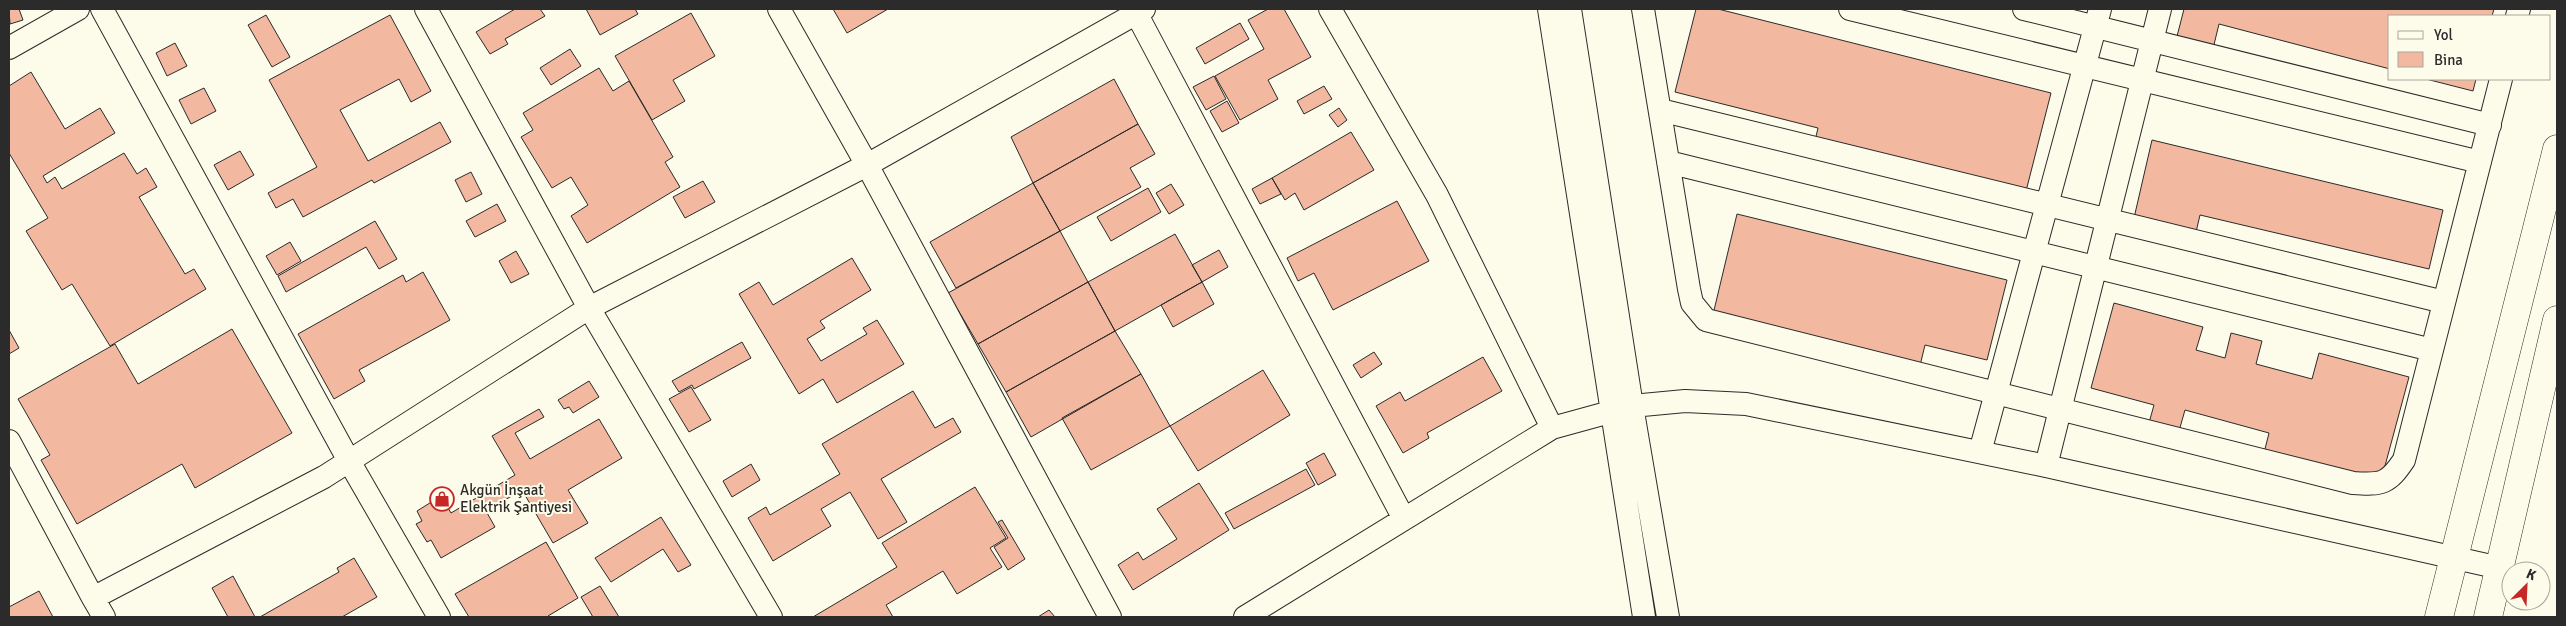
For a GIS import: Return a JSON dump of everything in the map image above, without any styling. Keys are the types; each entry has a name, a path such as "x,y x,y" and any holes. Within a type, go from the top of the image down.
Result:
{"main road":[{"path":"2439,617 2557,149"},
{"path":"2488,617 2557,320"}],"street":[{"path":"9,48 78,9"},
{"path":"102,9 349,461 439,617"},
{"path":"426,9 589,308 771,617"},
{"path":"779,9 867,165 1110,617"},
{"path":"1330,9 1437,195 1552,428"},
{"path":"1549,9 1622,409 1668,617"},
{"path":"1570,9 1622,409 1644,617"},
{"path":"1643,9 1692,303 1706,320 2353,483 2384,483 2394,475 2404,460 2502,80"},
{"path":"1850,9 2480,162"},
{"path":"2024,9 2098,18 2152,41 2490,125"},
{"path":"2046,466 2160,9"},
{"path":"9,441 98,608 324,477 589,308 867,165 1138,10 1404,519"},
{"path":"1980,452 2098,18"},
{"path":"1660,110 2444,302"},
{"path":"1668,162 2432,350"},
{"path":"1245,617 1552,428 1622,409 1685,401 1746,404 2046,466 2500,568"}],"building":[{"path":"9,9 19,9 23,20 10,24"},
{"path":"515,9 540,9 545,16 505,39 508,44 490,54 476,32"},
{"path":"586,9 635,9 638,14 600,35"},
{"path":"833,9 888,9 847,33"},
{"path":"1268,9 1284,9 1311,57 1268,80 1278,99 1240,120 1215,76 1264,49 1248,20"},
{"path":"1696,9 1718,9 2051,93 2023,203 1813,149 1818,128 1675,92"},
{"path":"2184,9 2494,9 2492,15 2388,15 2388,68 2219,24 2211,57 2174,48"},
{"path":"691,13 715,56 673,80 685,101 652,120 615,56"},
{"path":"266,15 290,57 272,67 248,25"},
{"path":"390,15 431,91 411,102 399,79 340,110 368,161 440,122 451,142 374,183 372,180 303,217 293,199 276,208 268,193 317,167 269,80"},
{"path":"1240,23 1249,39 1205,64 1196,48"},
{"path":"175,43 187,66 167,76 156,53"},
{"path":"570,49 581,66 551,85 540,68"},
{"path":"599,68 613,91 629,81 673,157 665,162 680,187 587,243 571,216 588,205 571,177 552,188 521,137 533,130 523,113"},
{"path":"31,72 65,129 100,108 115,133 43,176 47,183 55,177 62,189 124,153 137,174 146,168 157,187 139,197 185,274 194,269 206,289 110,346 72,284 62,290 26,231 48,218 9,153 9,86"},
{"path":"1214,76 1226,99 1206,110 1193,87"},
{"path":"1114,79 1138,124 1033,183 1011,137"},
{"path":"2430,80 2476,80 2473,91"},
{"path":"1324,86 1332,99 1304,114 1297,101"},
{"path":"204,88 216,111 191,124 179,100"},
{"path":"1227,101 1239,123 1222,132 1210,111"},
{"path":"1339,108 1347,120 1338,127 1329,115"},
{"path":"1138,124 1155,154 1130,168 1141,187 1060,231 1033,183"},
{"path":"1351,132 1374,170 1304,210 1295,193 1285,200 1272,178"},
{"path":"2152,140 2443,210 2429,269 2200,215 2193,245 2131,231"},
{"path":"240,151 254,175 228,190 214,165"},
{"path":"471,172 482,194 466,202 455,180"},
{"path":"1272,178 1281,194 1260,204 1252,189"},
{"path":"703,181 715,202 685,218 673,197"},
{"path":"1033,183 1060,231 956,288 930,242"},
{"path":"1171,184 1184,205 1169,214 1156,193"},
{"path":"1148,188 1161,212 1111,241 1097,217"},
{"path":"1397,201 1429,261 1333,310 1314,273 1298,281 1287,258"},
{"path":"497,204 506,221 475,237 466,221"},
{"path":"1737,214 2007,280 1987,360 1925,345 1917,378 1710,327"},
{"path":"375,221 397,259 379,269 366,247 286,292 278,276"},
{"path":"1060,231 1088,282 978,344 948,293"},
{"path":"1175,234 1202,282 1115,331 1088,282"},
{"path":"290,242 301,261 277,275 266,256"},
{"path":"1219,250 1228,267 1202,282 1192,265"},
{"path":"516,251 529,274 511,283 499,261"},
{"path":"852,258 871,290 820,321 825,328 807,339 821,361 867,334 863,328 877,320 904,364 837,403 823,379 799,394 739,294 759,282 773,305"},
{"path":"423,272 450,320 359,370 365,381 334,399 298,334 403,275 406,282"},
{"path":"1088,282 1115,331 1006,392 978,344"},
{"path":"1202,282 1214,304 1173,327 1161,305"},
{"path":"2114,303 2203,327 2196,350 2225,358 2231,333 2262,341 2256,364 2312,379 2319,353 2409,377 2379,488 2263,457 2269,433 2185,410 2177,438 2147,430 2154,405 2091,388"},
{"path":"232,329 292,433 195,488 182,464 77,524 41,460 50,455 18,399 115,344 138,384"},
{"path":"9,330 19,348 9,354"},
{"path":"1115,331 1141,374 1031,437 1006,392"},
{"path":"742,342 751,358 694,389 692,385 679,392 672,381"},
{"path":"1374,352 1382,364 1361,378 1353,365"},
{"path":"1483,357 1502,391 1427,433 1429,438 1403,453 1376,406 1400,392 1405,401"},
{"path":"1263,370 1290,415 1198,471 1170,426"},
{"path":"1141,374 1170,426 1091,470 1062,418"},
{"path":"589,381 599,397 573,413 569,407 564,409 558,400"},
{"path":"691,387 711,420 689,432 669,399"},
{"path":"913,391 935,428 953,418 961,432 881,479 907,522 878,539 850,492 821,509 831,526 773,561 748,518 766,507 770,515 840,474 822,444"},
{"path":"539,409 544,417 515,433 530,459 599,419 622,458 568,490 588,523 553,543 522,490 486,511 495,527 441,558 431,540 427,542 416,524 422,521 417,511 441,496 451,513 515,475 492,436"},
{"path":"1324,453 1336,475 1318,485 1306,463"},
{"path":"751,464 760,480 732,497 723,481"},
{"path":"1306,469 1315,485 1234,529 1225,513"},
{"path":"1199,483 1229,530 1133,590 1118,565 1138,552 1143,560 1177,539 1157,509"},
{"path":"975,487 1006,538 990,548 1002,567 957,594 943,571 886,605 893,617 813,617 897,567 882,543"},
{"path":"661,517 691,565 678,572 663,549 611,582 595,558"},
{"path":"1002,520 1025,559 1008,570 994,547 1008,538 998,522"},
{"path":"546,542 578,598 549,617 469,617 455,594"},
{"path":"354,558 377,597 342,617 260,617 339,572 337,568"},
{"path":"233,576 255,617 228,617 212,588"},
{"path":"600,586 619,617 593,617 581,597"},
{"path":"39,591 53,617 9,617 9,607"},
{"path":"1049,610 1055,617 1038,617"}],"place":[{"name":"Akgün İnşaat Elektrik Şantiyesi","path":"442,499"}]}
